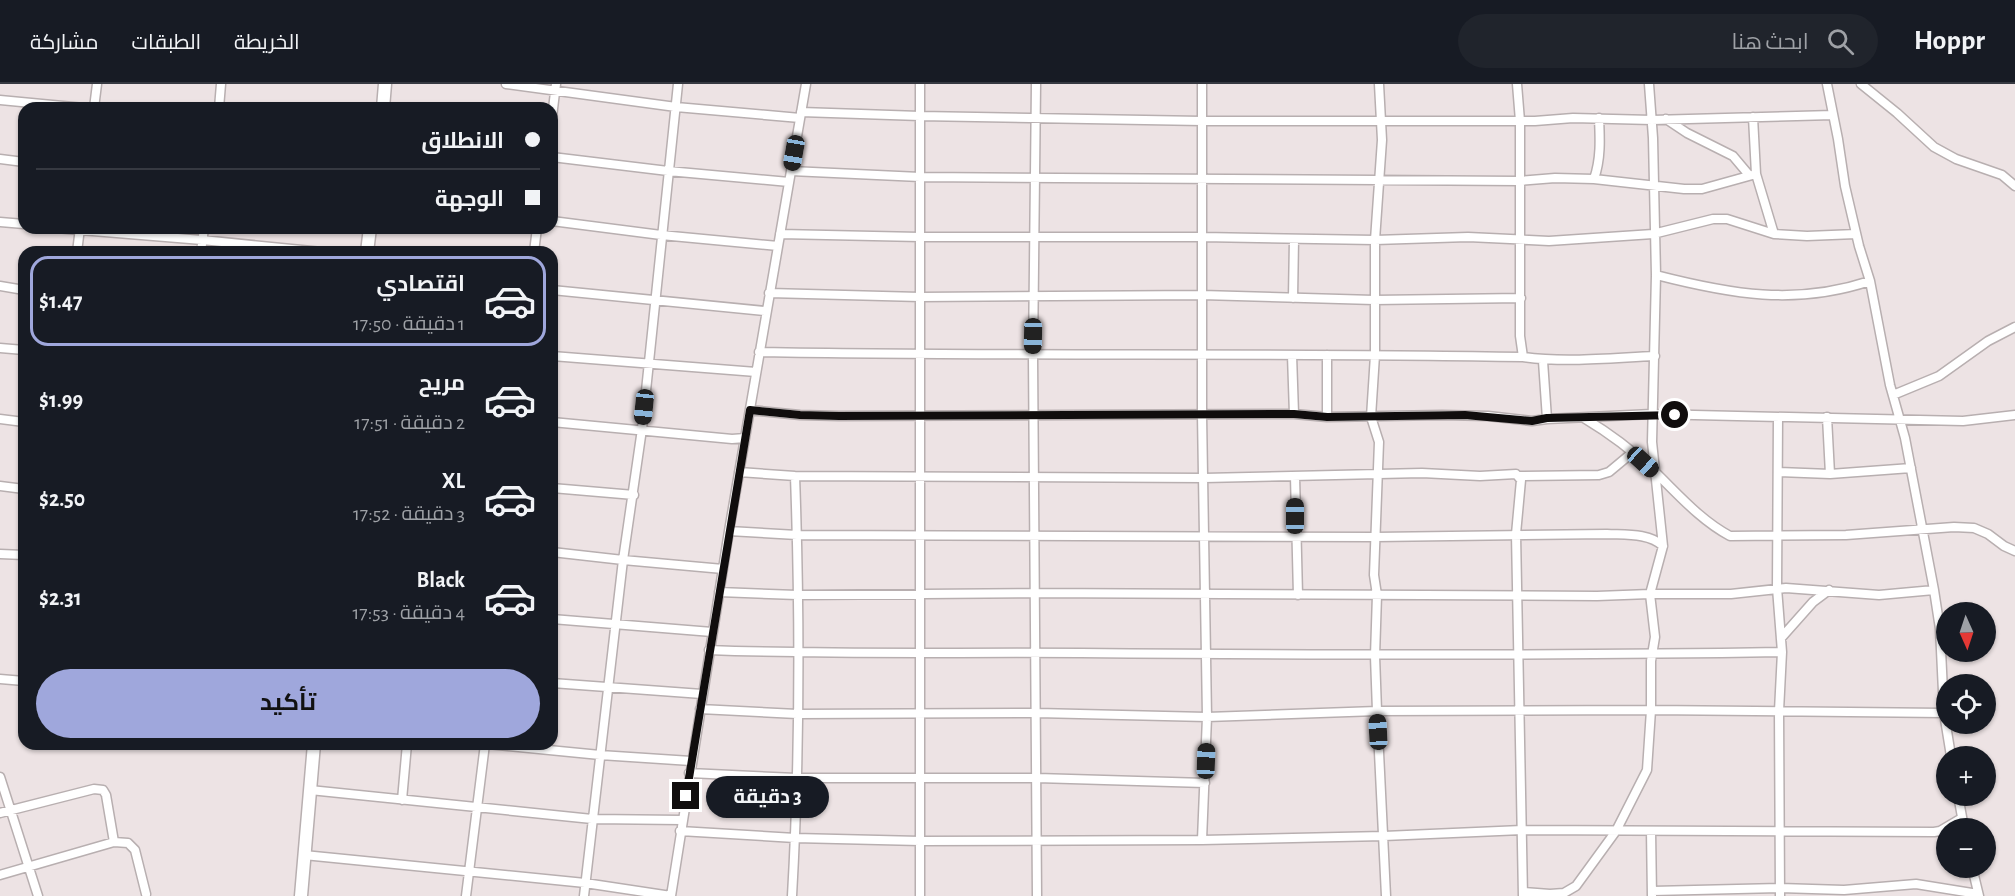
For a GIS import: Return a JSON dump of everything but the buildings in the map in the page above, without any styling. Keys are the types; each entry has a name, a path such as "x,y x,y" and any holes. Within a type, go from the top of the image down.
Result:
{"highway":[{"path":"384,102 385,84"},
{"path":"302,896 313,750"}],"street":[{"path":"95,102 97,84"},
{"path":"220,102 221,84"},
{"path":"506,84 556,88 676,107 801,115 1202,121 1520,121 1599,118 1652,120 1833,115"},
{"path":"584,896 623,560 642,429 678,84"},
{"path":"304,855 585,883 671,896 689,772 765,312 806,84"},
{"path":"920,84 920,896"},
{"path":"1036,84 1033,414 1037,896"},
{"path":"1202,84 1202,415 1207,717 1203,840"},
{"path":"1379,84 1381,120 1374,300 1376,355 1371,417 1379,442 1374,575 1377,595 1375,656 1386,896"},
{"path":"1517,84 1520,121 1520,336 1523,357"},
{"path":"1519,476 1520,495 1516,534 1523,894 1564,893 1576,886 1616,831 1643,782 1647,770 1651,710 1650,684 1655,638 1650,594 1663,546 1654,471 1652,414 1656,275 1649,84"},
{"path":"1827,84 1845,186 1870,281 1898,418 1911,468 1940,629 1942,674"},
{"path":"1861,84 1934,147 1956,159 2002,175 2015,186"},
{"path":"0,100 21,102"},
{"path":"1752,117 1753,174 1774,234"},
{"path":"1594,179 1600,147 1599,118"},
{"path":"1666,119 1687,133 1733,156 1753,174"},
{"path":"558,158 789,182"},
{"path":"0,159 18,161"},
{"path":"791,171 920,177 1519,181 1555,178 1594,179 1684,189 1702,189 1753,174"},
{"path":"780,234 1376,240 1468,237 1575,240 1653,234 1713,219 1726,219 1774,234 1807,236 1856,234"},
{"path":"0,222 18,224"},
{"path":"558,222 661,235 778,246"},
{"path":"135,234 262,246"},
{"path":"202,246 203,234"},
{"path":"1293,298 1294,239"},
{"path":"1656,275 1730,292 1782,295 1824,294 1870,281"},
{"path":"0,286 18,289"},
{"path":"558,292 765,312"},
{"path":"769,293 920,297 1202,295 1374,300 1521,298"},
{"path":"1893,395 1939,376 1988,341 2015,327"},
{"path":"0,348 18,350"},
{"path":"759,352 921,356 1376,355 1523,357 1543,361 1655,356"},
{"path":"1293,355 1294,414"},
{"path":"1327,355 1327,417"},
{"path":"558,357 756,372"},
{"path":"1543,361 1547,418"},
{"path":"750,410 800,415 1294,414 1327,417 1465,415 1532,421 1547,418 1652,414 1963,421 2015,415"},
{"path":"1583,417 1608,432 1633,452 1716,529 1730,536 1857,534 1954,527 1974,528 2015,551"},
{"path":"1778,417 1778,588 1782,652 1779,711 1780,892"},
{"path":"1827,417 1830,474"},
{"path":"0,419 18,421"},
{"path":"558,422 732,439 745,438"},
{"path":"739,472 795,476 1204,478 1379,476 1422,473 1480,477 1516,474 1519,476 1599,475 1609,472 1633,452"},
{"path":"1779,472 1830,474 1911,468"},
{"path":"792,896 797,714 795,476"},
{"path":"1295,476 1298,595"},
{"path":"0,486 18,488"},
{"path":"558,489 634,495"},
{"path":"729,531 797,535 1376,537 1607,534 1657,540 1663,546"},
{"path":"558,553 723,569"},
{"path":"0,554 18,555"},
{"path":"719,592 797,595 1035,593 1597,596 1731,594 1778,588 1879,594 1934,590"},
{"path":"1781,638 1813,602 1828,590"},
{"path":"558,620 712,632"},
{"path":"709,650 797,654 1035,653 1375,656 1782,652"},
{"path":"0,679 18,680"},
{"path":"558,684 702,694"},
{"path":"700,709 797,714 1036,713 1207,717 1377,711 1651,710 1936,713"},
{"path":"402,800 406,750"},
{"path":"466,896 486,750"},
{"path":"549,750 691,761"},
{"path":"689,772 796,778 1037,778 1205,783"},
{"path":"0,777 38,896"},
{"path":"0,813 94,789 103,790 106,795 114,842"},
{"path":"310,790 592,819 682,820"},
{"path":"1960,806 1962,818"},
{"path":"680,831 795,838 920,841 1203,840 1522,830 1936,832"},
{"path":"1651,831 1652,893 1844,890 1916,884 1979,895 1975,878"},
{"path":"0,875 114,842 128,843 135,850 144,895"}],"route":[{"path":"686,796 750,410 839,416 1294,414 1371,417 1442,415 1488,416 1518,421 1547,418 1675,415"}]}
